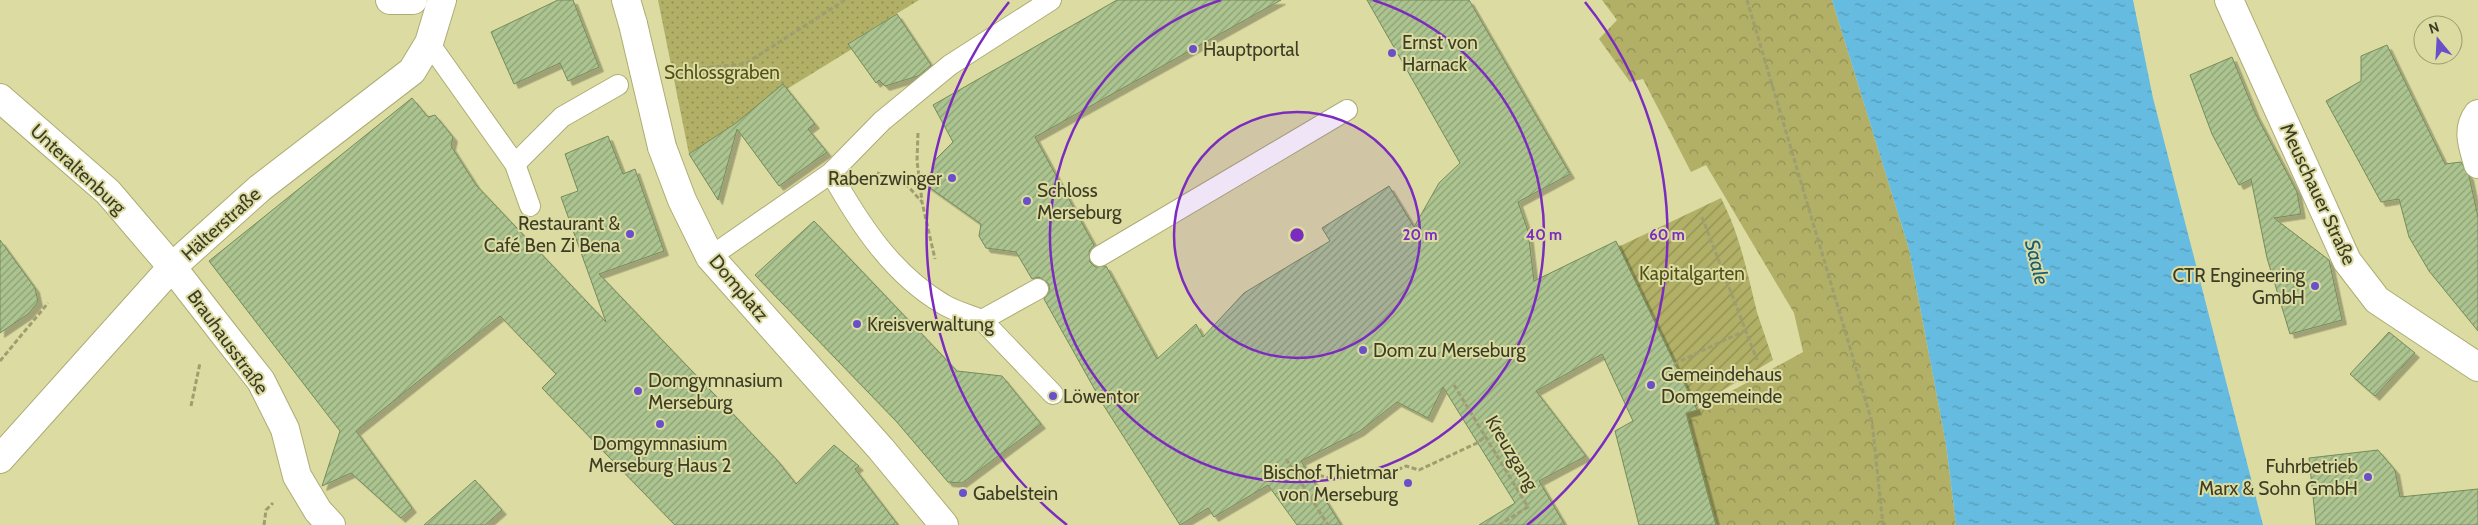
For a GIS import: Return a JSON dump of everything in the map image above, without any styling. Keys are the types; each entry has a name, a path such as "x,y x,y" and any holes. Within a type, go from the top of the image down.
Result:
{"street":[{"path":"390,0 413,0"},
{"name":"Hälterstraße","path":"0,459 172,268 260,188 412,71 429,44 442,0"},
{"name":"Meuschauer Straße","path":"2229,0 2347,260 2377,300 2478,367"},
{"name":"Domplatz","path":"629,12 662,146 682,200 710,257 881,450 944,525"},
{"name":"Unteraltenburg","path":"0,98 108,192 172,268"},
{"path":"2478,114 2472,122 2470,138 2478,164"},
{"name":"Brauhausstraße","path":"172,268 261,381 285,429 297,476 318,511 331,525"}],"lane":[{"path":"710,257 830,173 882,121 950,65 1052,0"},
{"path":"429,44 515,164 530,206"},
{"path":"515,164 562,117 618,84"},
{"path":"1100,256 1347,110"},
{"path":"830,173 846,201 885,256 943,304 982,320 1054,394"},
{"path":"982,320 1038,289"}],"path":[{"path":"672,70 746,64 845,0"},
{"path":"1747,0 1872,422 1883,525"},
{"path":"919,91 916,161 922,202 932,237 943,304"},
{"path":"848,157 863,166 906,184 922,202"},
{"path":"1702,217 1744,331 1757,360"},
{"path":"0,361 48,303"},
{"path":"1674,364 1744,331"},
{"name":"Kreuzgang","path":"1454,384 1528,507 1499,525"},
{"path":"1297,475 1309,473 1330,478 1356,478 1373,473 1393,474 1406,466 1419,470 1477,443 1486,436"},
{"path":"1286,459 1328,525"}],"green space":[{"name":"Schlossgraben","path":"658,0 919,0 849,43 852,49 787,89 689,154"},
{"path":"1602,0 1832,0 1909,249 1946,444 1956,525 1716,525 1686,413 1697,410 1803,352 1794,313 1706,165 1691,172 1643,79 1630,82 1599,39 1617,20"},
{"name":"Kapitalgarten","path":"1721,198 1738,240 1757,312 1773,360 1695,407 1618,247"}],"water":[{"name":"Saale","path":"1832,0 2133,0 2153,98 2263,525 1956,525 1946,444 1909,249"}],"building":[{"path":"558,0 573,0 599,67 568,81 560,63 514,84 491,32"},
{"path":"1117,0 1281,0 1035,137 1094,245 1089,251 1090,262 1095,267 1106,266 1157,359 1196,324 1203,337 1244,293 1330,241 1322,228 1389,186 1414,227 1439,183 1460,163 1367,0 1469,0 1570,174 1518,202 1528,231 1534,281 1616,241 1697,410 1686,413 1716,525 1639,525 1615,431 1633,421 1602,354 1536,391 1586,456 1539,481 1565,525 1479,525 1515,503 1443,387 1428,418 1397,402 1360,431 1301,461 1341,525 1297,525 1268,485 1214,517 1208,508 1180,525 1104,406 1044,299 1050,290 1048,283 1039,277 1032,279 1016,252 986,248 979,236 981,224 926,185 934,161 953,142 933,105"},
{"path":"897,14 931,65 918,76 885,86 879,80 876,83 848,44"},
{"path":"2387,45 2445,164 2461,162 2469,176 2478,217 2478,331 2429,271 2409,237 2399,199 2381,202 2326,101 2361,81 2361,56"},
{"path":"2232,57 2255,113 2297,192 2301,214 2274,218 2329,260 2342,320 2290,334 2267,258 2251,179 2239,185 2212,134 2190,75"},
{"path":"783,84 815,124 808,129 827,152 779,186 737,129 718,200 689,154 736,123"},
{"path":"412,98 428,117 435,115 453,137 451,146 476,185 606,322 561,197 578,191 565,154 608,136 623,174 635,169 664,251 599,274 777,460 796,484 834,445 859,466 855,469 898,525 675,525 542,388 556,374 500,316 356,431 412,508 401,518 351,473 322,486 340,431 209,261"},
{"name":"Kreisverwaltung","path":"814,221 957,371 1002,376 1041,424 962,483 948,482 896,421 755,275"},
{"path":"0,240 35,288 38,302 28,314 0,333"},
{"path":"2389,332 2415,353 2375,396 2350,374"},
{"path":"2378,450 2395,470 2400,497 2478,489 2478,525 2316,525 2309,458"},
{"path":"475,480 502,510 485,525 424,525"}],"place":[{"name":"Hauptportal","path":"1193,49"},
{"name":"Ernst von Harnack","path":"1392,53"},
{"name":"Rabenzwinger","path":"952,178"},
{"name":"Schloss Merseburg","path":"1027,201"},
{"name":"Restaurant & Café Ben Zi Bena","path":"630,234"},
{"name":"CTR Engineering GmbH","path":"2315,286"},
{"name":"Kreisverwaltung","path":"857,324"},
{"name":"Dom zu Merseburg","path":"1363,350"},
{"name":"Gemeindehaus Domgemeinde","path":"1651,385"},
{"name":"Domgymnasium Merseburg","path":"638,391"},
{"name":"Löwentor","path":"1053,396"},
{"name":"Domgymnasium Merseburg Haus 2","path":"660,424"},
{"name":"Fuhrbetrieb Marx & Sohn GmbH","path":"2368,477"},
{"name":"Bischof Thietmar von Merseburg","path":"1408,483"},
{"name":"Gabelstein","path":"963,493"}]}
